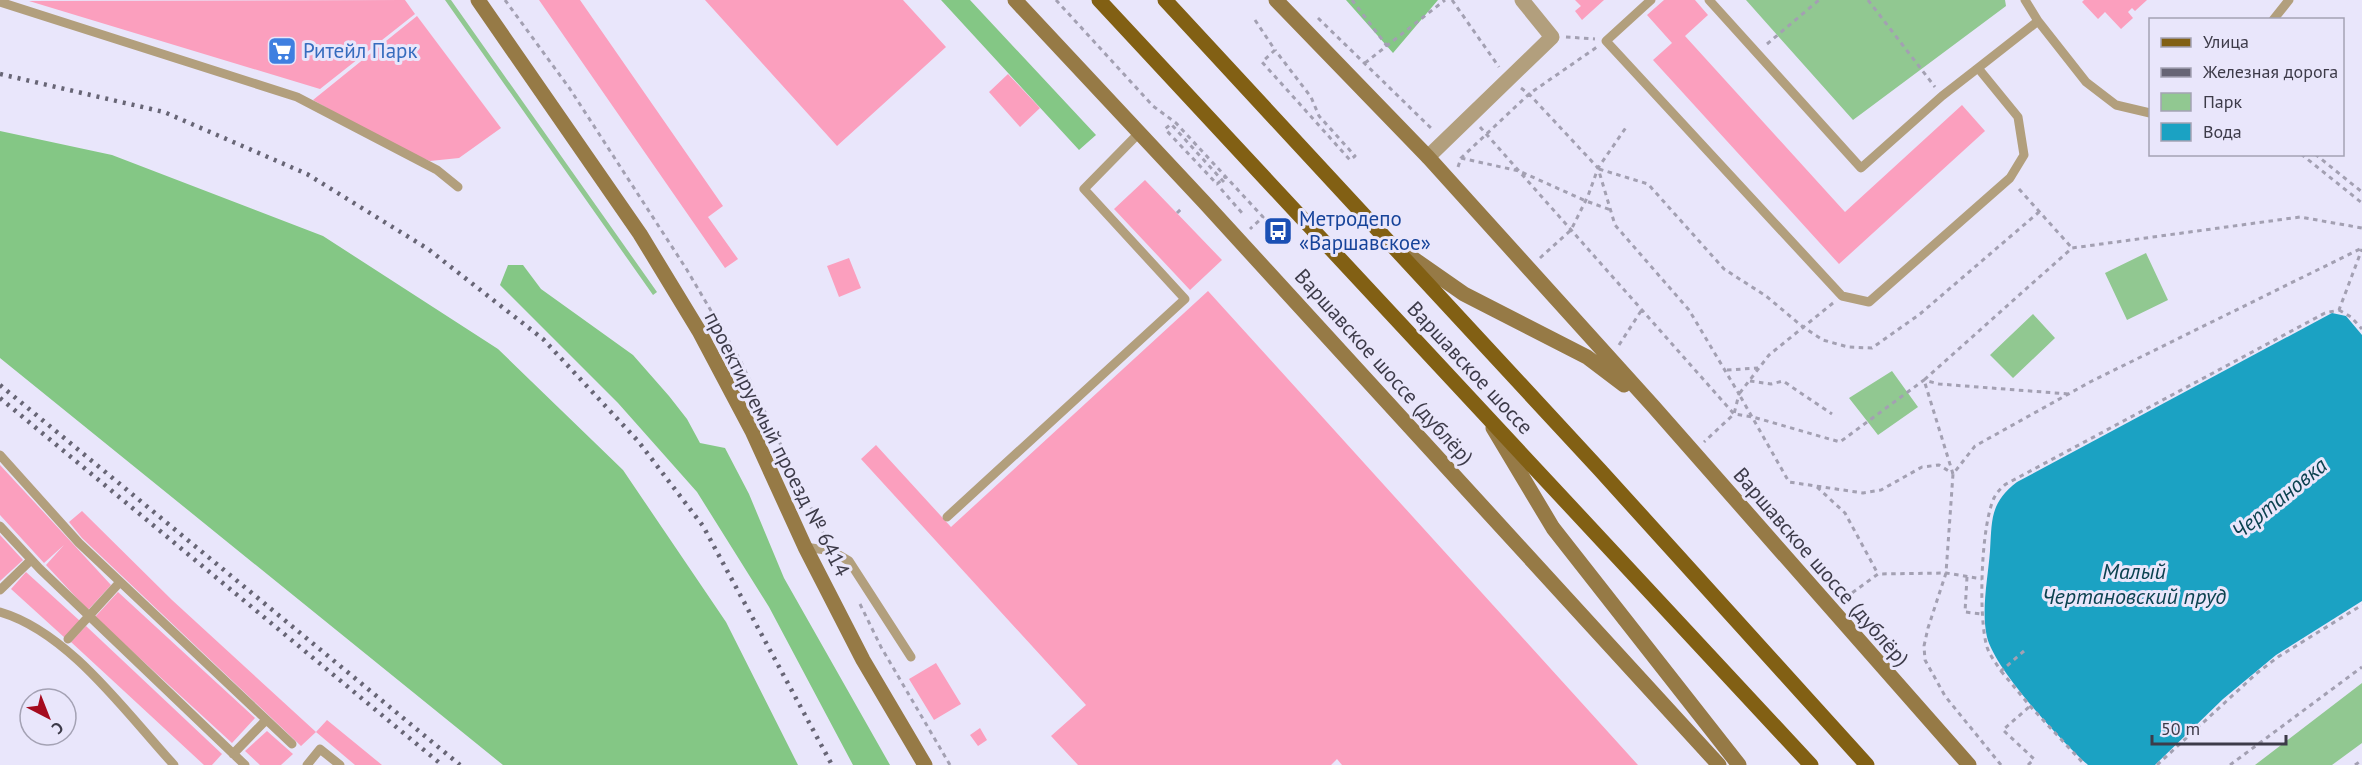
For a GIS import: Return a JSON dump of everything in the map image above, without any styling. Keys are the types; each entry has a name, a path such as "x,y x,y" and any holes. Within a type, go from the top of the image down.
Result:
{"main road":[{"name":"проектируемый проезд № 6414","path":"478,0 640,234 699,331 752,431 806,547 863,660 925,765"},
{"name":"Варшавское шоссе (дублёр)","path":"1015,0 1719,765"},
{"name":"Варшавское шоссе","path":"1099,0 1811,765"},
{"name":"Варшавское шоссе","path":"1165,0 1600,470 1867,765"},
{"name":"Варшавское шоссе (дублёр)","path":"1276,0 1428,157 1653,406 1969,765"},
{"path":"1392,244 1464,294 1587,357 1653,406"},
{"path":"1485,415 1553,528 1739,765"}],"street":[{"path":"1428,157 1552,37 1522,0"}],"lane":[{"path":"1651,0 1606,41 1842,296 1869,302 2010,178 2024,155 2018,117 1978,68"},
{"path":"1709,0 1861,168 1942,96 2038,21"},
{"path":"2025,0 2038,21 2086,82 2116,105 2149,113"},
{"path":"2275,18 2289,0"},
{"path":"0,2 297,97 437,170 458,187"},
{"path":"947,517 1185,299 1084,189 1139,133"},
{"path":"0,454 79,543 292,744"},
{"path":"0,526 31,560 244,765"},
{"path":"806,547 832,551 849,561 911,657"},
{"path":"0,590 31,560"},
{"path":"68,639 120,582"},
{"path":"0,612 19,617 78,659 174,765"},
{"path":"233,754 266,720"},
{"path":"307,765 320,749 340,765"}],"path":[{"path":"1056,0 1153,106 1176,123 1224,179"},
{"path":"1352,0 1387,46"},
{"path":"1316,16 1365,63 1445,0"},
{"path":"1452,0 1509,80 1529,94 1598,168 1615,225 1689,310 1727,370 1789,482 1863,493 1881,490 1922,467 1939,465 1953,474"},
{"path":"1757,53 1819,0"},
{"path":"1868,0 1942,96"},
{"path":"1255,20 1311,97 1319,116 1355,156 1350,160 1262,62 1275,50"},
{"path":"1458,167 1461,158 1529,94 1606,41"},
{"path":"1471,116 1734,414 1840,442 1924,380 2072,248 2300,218 2362,228"},
{"path":"1224,179 1217,184 1165,129 1171,124 1263,217 1250,230"},
{"path":"1539,259 1571,230 1586,201 1598,168 1627,126"},
{"path":"2303,156 2362,203"},
{"path":"2317,156 2362,192"},
{"path":"1461,158 1519,171 1611,210"},
{"path":"1598,168 1648,184 1724,269 1766,296 1803,327 1823,340 1848,347 1872,348 1920,314 2039,212"},
{"path":"2010,178 2072,248"},
{"path":"1221,189 1243,214"},
{"path":"1177,213 1181,209"},
{"path":"1953,474 1975,446 2069,394 2362,249"},
{"path":"2339,310 2361,259 2362,249"},
{"path":"1703,442 1734,414 1739,394 1769,355 1842,296"},
{"path":"2085,765 2030,706 2001,671 1987,648 1982,614 1983,579 1988,522 1993,499 2006,484 2325,313 2339,310 2351,317 2362,329"},
{"path":"1618,348 1641,311"},
{"path":"1727,370 1759,368"},
{"path":"1924,380 1948,385 2069,394"},
{"path":"1924,380 1953,474 1946,573 1942,579 1928,628 1924,646 1925,660 1945,696 2001,765"},
{"path":"1749,381 1771,384 1783,381 1832,414"},
{"path":"1816,486 1845,513 1878,574"},
{"path":"1845,598 1878,574 1946,573 1983,579"},
{"path":"1967,576 1965,612 1982,614"},
{"path":"2157,765 2278,657 2362,605"},
{"path":"2001,671 2024,651"},
{"path":"2230,765 2362,667"},
{"path":"2028,765 2034,759 2003,730 2030,706"},
{"path":"2355,765 2362,760"}],"green space":[{"path":"445,0 451,0 657,292 653,295"},
{"path":"941,0 970,0 1096,135 1079,150"},
{"path":"1346,0 1438,0 1393,53"},
{"path":"1746,0 2005,0 2006,6 1853,120"},
{"path":"0,131 112,155 323,236 498,349 623,470 726,622 798,765 503,765 0,358"},
{"path":"2146,253 2168,300 2127,320 2105,273"},
{"path":"508,265 523,265 541,289 633,355 687,419 700,443 725,448 749,494 784,578 890,765 853,765 769,607 697,492 618,403 500,285"},
{"path":"2033,314 2055,338 2013,378 1990,355"},
{"path":"1892,371 1918,407 1878,435 1849,398"},
{"path":"2362,683 2362,743 2332,765 2255,765"}],"water":[{"name":"Малый Чертановский пруд","path":"2332,313 2346,316 2362,335 2362,601 2276,655 2223,699 2155,765 2088,765 2062,740 2016,686 2002,668 1987,637 1986,594 1992,521 1997,505 2017,482"}],"building":[{"name":"Ритейл Парк","path":"405,0 415,14 320,89 29,1"},
{"path":"539,0 580,0 723,206 708,217 738,259 725,268"},
{"path":"705,0 903,0 946,47 837,146"},
{"path":"1575,0 1604,0 1582,20 1575,11 1581,6"},
{"path":"1664,0 1695,0 1708,15 1685,36 1845,212 1962,105 1985,131 1839,264 1653,60 1672,43 1647,15"},
{"path":"2084,0 2147,0 2135,11 2132,8 2128,12 2133,18 2121,29 2105,12 2098,19 2082,2"},
{"path":"417,16 501,128 459,158 430,161 401,150 313,100"},
{"path":"1008,74 1040,108 1020,127 989,92"},
{"path":"1145,180 1222,260 1190,290 1114,209"},
{"path":"849,258 861,288 839,297 827,266"},
{"path":"1208,291 1638,765 1342,765 1337,759 1331,765 1078,765 1051,736 1086,705 861,459 876,445 951,527"},
{"path":"0,465 111,585 88,610 46,565 64,545 44,563 0,515"},
{"path":"82,511 172,600 316,732 301,746 82,538 69,522"},
{"path":"0,535 23,560 0,581"},
{"path":"26,572 80,621 65,638 11,589"},
{"path":"118,592 255,718 232,743 95,617"},
{"path":"86,626 222,754 212,765 204,765 71,642"},
{"path":"936,663 961,704 934,720 909,679"},
{"path":"327,720 382,765 355,765 316,732"},
{"path":"980,728 987,740 978,746 970,735"},
{"path":"267,731 293,754 281,765 260,765 245,751"}],"railway":[{"path":"0,74 164,112 307,174 428,249 543,339 638,441 703,526 832,765"},
{"path":"0,385 460,765"},
{"path":"0,398 442,765"}],"place":[{"name":"Ритейл Парк","path":"282,51"},
{"name":"Метродепо «Варшавское»","path":"1278,231"}],"water label":[{"name":"Чертановка","path":"2279,498"}]}
